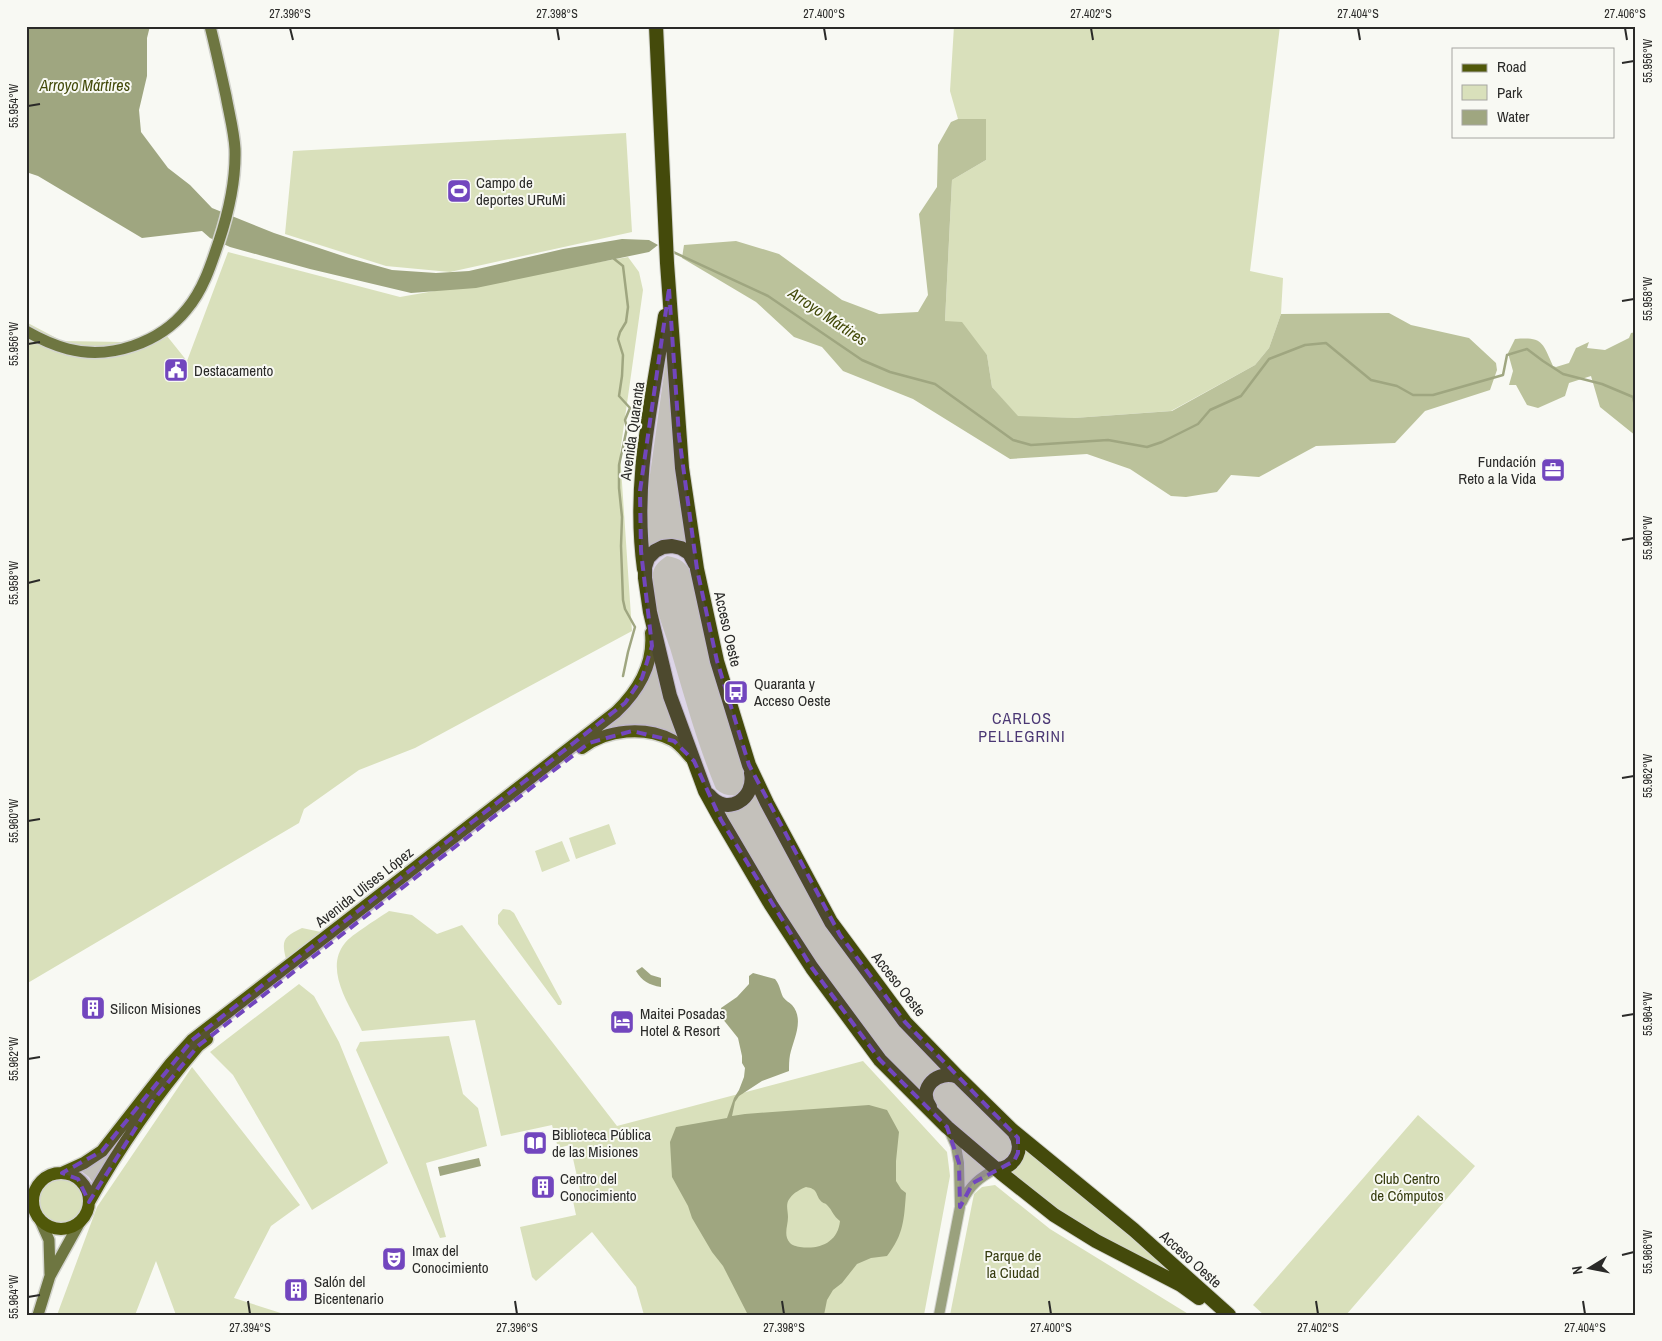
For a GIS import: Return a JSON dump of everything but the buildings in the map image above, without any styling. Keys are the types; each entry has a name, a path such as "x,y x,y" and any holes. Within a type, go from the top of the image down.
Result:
{"highway":[{"name":"Avenida Quaranta","path":"656,26 667,263 678,436 697,569"},
{"name":"Avenida Quaranta","path":"650,612 644,578 640,524 640,491 644,446 669,289"},
{"path":"644,578 648,558 655,551 663,547 681,548 689,553 697,569"},
{"name":"Acceso Oeste","path":"697,569 717,661 749,765 767,803 831,922 906,1022 958,1077 1012,1130 1134,1230 1229,1315"},
{"name":"Acceso Oeste","path":"650,612 670,696 705,791 771,905 812,968 880,1060 948,1127 996,1169 1054,1215 1096,1241 1181,1285 1224,1315"},
{"path":"705,791 717,802 724,805 740,802 751,789 753,782 749,765"},
{"path":"931,1109 926,1097 933,1080 945,1074 958,1077"},
{"path":"996,1169 1010,1165 1018,1153 1019,1143 1012,1130"}],"main road":[{"path":"26,331 48,343 69,350 106,352 127,348 146,341 166,329 187,310 201,288 216,252 228,214 234,178 235,147 228,105 210,26"},
{"name":"Avenida Ulises López","path":"62,1173 84,1163 102,1151 171,1063 192,1040 616,712 637,689 649,660 652,646 650,612"},
{"name":"Avenida Ulises López","path":"89,1202 112,1160 152,1102 198,1046 297,966 589,743 603,736 632,731 646,732 674,741 694,761"},
{"path":"26,1183 41,1181 54,1173 70,1174 84,1185 88,1193 89,1202 85,1216 50,1276 38,1315"},
{"path":"41,1181 33,1194 34,1211 50,1240 50,1276"},
{"path":"34,1211 47,1226 55,1229 64,1229 80,1222"}],"street":[{"path":"939,1315 960,1207 959,1163 956,1146 948,1127"},
{"path":"960,1207 973,1183 996,1169"}],"highlighted area":[{"path":"669,289 679,436 697,569 717,661 749,765 840,935 905,1022 1018,1138 1018,1153 1014,1161 973,1183 960,1207 959,1163 947,1127 880,1060 812,968 721,820 694,761 674,741 632,731 589,743 198,1046 152,1102 89,1202 78,1179 62,1173 102,1151 192,1040 625,703 642,678 652,646 641,551 640,491"}],"green space":[{"path":"954,26 1280,26 1250,271 1283,278 1281,314 1269,348 1255,365 1171,411 1074,418 1018,417 992,387 987,355 945,321 952,180 986,160 986,119 958,119 950,91"},
{"name":"Campo de deportes URuMi","path":"626,133 632,232 450,272 386,266 285,234 293,151"},
{"path":"228,252 400,297 628,257 639,272 643,290 620,453 632,631 415,748 359,770 304,809 299,823 26,984 26,322 62,341 123,342 167,336 187,361"},
{"path":"668,345 689,550 647,551 647,496"},
{"path":"667,556 683,562 693,575 744,762 747,784 737,795 726,795 716,789 697,737 658,611 653,591 653,573 656,565"},
{"path":"655,662 676,736 647,727 589,740 332,935 635,701"},
{"path":"754,785 830,923 954,1075 923,1093 883,1056 814,966 718,805 726,807"},
{"path":"609,824 616,844 576,859 569,838"},
{"path":"562,841 570,861 542,872 535,851"},
{"path":"503,909 514,913 562,1002 561,1005 558,1005 498,924 498,915"},
{"path":"389,911 412,915 437,934 462,925 617,1126 863,1061 947,1152 950,1176 924,1315 644,1315 636,1287 592,1232 536,1281 532,1277 520,1227 576,1215 573,1201 582,1199 570,1145 558,1148 552,1125 501,1136 475,1020 362,1031 341,988 337,965 339,954 348,940"},
{"path":"302,928 321,932 286,959 285,939"},
{"path":"299,984 314,996 339,1042 388,1163 312,1210 233,1075 210,1052"},
{"path":"449,1036 463,1094 478,1108 487,1146 426,1163 446,1237 440,1238 356,1050 360,1042"},
{"path":"195,1044 94,1185 89,1177 81,1171"},
{"path":"192,1067 300,1205 271,1226 234,1298 287,1315 176,1315 156,1261 135,1315 57,1315 97,1207"},
{"path":"950,1079 1014,1138 1011,1156 1003,1161 995,1161 936,1108 934,1096 937,1085"},
{"name":"Club Centro de Cómputos","path":"1418,1115 1475,1166 1346,1315 1264,1315 1253,1305"},
{"path":"957,1142 988,1171 962,1196"},
{"path":"1025,1148 1187,1282 1056,1213 1003,1170"},
{"path":"57,1178 65,1178 74,1182 80,1188 84,1201 80,1214 74,1220 65,1224 57,1224 48,1220 42,1214 38,1205 38,1197 42,1188 48,1182"},
{"name":"Parque de la Ciudad","path":"995,1185 1050,1229 1190,1315 950,1315 974,1194 982,1187"}],"shaded area":[{"path":"958,119 986,119 986,160 952,180 945,321 962,322 987,355 992,387 1018,416 1074,418 1172,411 1255,365 1269,348 1281,314 1389,313 1411,325 1469,338 1496,363 1497,370 1490,390 1425,411 1395,443 1316,446 1259,477 1231,475 1217,492 1186,497 1171,496 1130,469 1087,454 1010,459 913,399 843,371 822,347 794,337 756,302 682,258 684,245 736,241 779,254 842,300 879,314 918,312 928,295 919,214 937,187 938,145 951,122"},
{"path":"1636,332 1636,436 1600,407 1591,376 1569,383 1565,396 1538,408 1527,405 1516,385 1509,385 1513,371 1508,353 1515,339 1531,339 1540,342 1553,366 1556,367 1569,363 1576,348 1589,342 1587,348 1605,350 1629,338 1631,333"}],"water":[{"name":"Arroyo Mártires","path":"26,26 150,26 147,38 147,76 139,110 141,132 168,168 190,185 212,208 274,233 392,270 436,273 469,271 563,249 622,239 649,240 658,245 649,252 476,288 411,293 310,269 230,247 210,238 202,231 142,238 38,176 26,172"},
{"path":"642,967 651,975 661,978 661,987 649,984 643,980 636,971"},
{"path":"753,973 775,979 783,997 796,1011 798,1023 790,1055 789,1071 762,1081 739,1096 735,1102 732,1116 869,1105 887,1110 899,1132 896,1181 906,1193 904,1219 897,1241 887,1256 871,1258 857,1264 842,1283 833,1290 827,1300 824,1315 748,1315 723,1266 712,1252 692,1218 688,1206 672,1177 670,1142 676,1127 727,1118 744,1077 745,1068 742,1063 738,1038 722,1018 721,1008 737,997 749,984 749,976","holes":["806,1187 814,1190 820,1200 827,1205 840,1221 839,1228 832,1239 821,1246 807,1248 795,1246 788,1240 786,1230 787,1205 788,1200 795,1193"]},
{"path":"479,1158 481,1166 440,1176 438,1167"}],"waterway":[{"name":"Arroyo Mártires","path":"671,251 768,296 862,360 890,372 935,384 1013,440 1031,445 1108,440 1147,447 1162,442 1198,424 1210,410 1241,396 1269,359 1305,345 1326,343 1371,380 1397,386 1413,395 1433,395 1503,375 1507,355 1527,349 1563,374 1602,384 1633,397 1636,411"},
{"path":"613,258 623,266 628,307 626,322 618,339 623,355 619,396 630,408 625,420 627,428 619,465 619,488 622,517 623,600 625,609 635,627 623,676"}],"place":[{"name":"Campo de deportes URuMi","path":"459,191"},
{"name":"Destacamento","path":"176,370"},
{"name":"Fundación Reto a la Vida","path":"1553,470"},
{"name":"Quaranta y Acceso Oeste","path":"736,692"},
{"name":"Silicon Misiones","path":"93,1008"},
{"name":"Maitei Posadas Hotel & Resort","path":"622,1022"},
{"name":"Biblioteca Pública de las Misiones","path":"535,1143"},
{"name":"Centro del Conocimiento","path":"543,1187"},
{"name":"Imax del Conocimiento","path":"394,1259"},
{"name":"Salón del Bicentenario","path":"296,1290"}],"district":[{"name":"CARLOS PELLEGRINI","path":"1022,727"}]}
